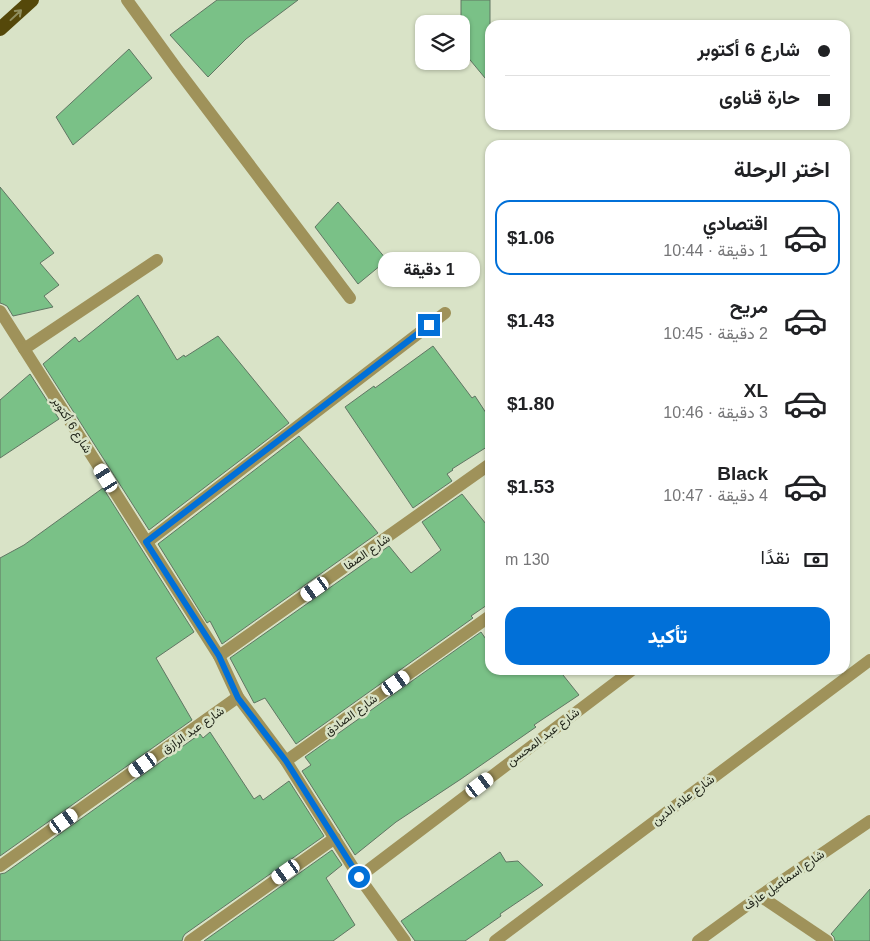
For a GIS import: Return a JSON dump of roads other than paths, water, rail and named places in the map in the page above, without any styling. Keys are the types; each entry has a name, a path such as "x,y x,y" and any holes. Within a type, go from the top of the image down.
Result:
{"highway":[{"path":"0,29 32,0"}],"street":[{"path":"127,0 350,298"},
{"path":"24,349 157,260"},
{"name":"شارع 6 أكتوبر","path":"0,311 219,656 238,698 286,761 398,939"},
{"path":"146,542 445,313"},
{"name":"شارع الصفا","path":"219,656 485,468"},
{"name":"شارع الصادق","path":"286,761 485,620"},
{"name":"شارع علاء الدين","path":"496,941 870,660"},
{"name":"شارع عبد المحسن","path":"359,877 625,675"},
{"name":"شارع عبد الرازق","path":"0,866 238,698"},
{"name":"شارع اسماعيل عارف","path":"698,941 870,821"},
{"path":"190,941 334,838"},
{"path":"760,896 827,941"}]}
